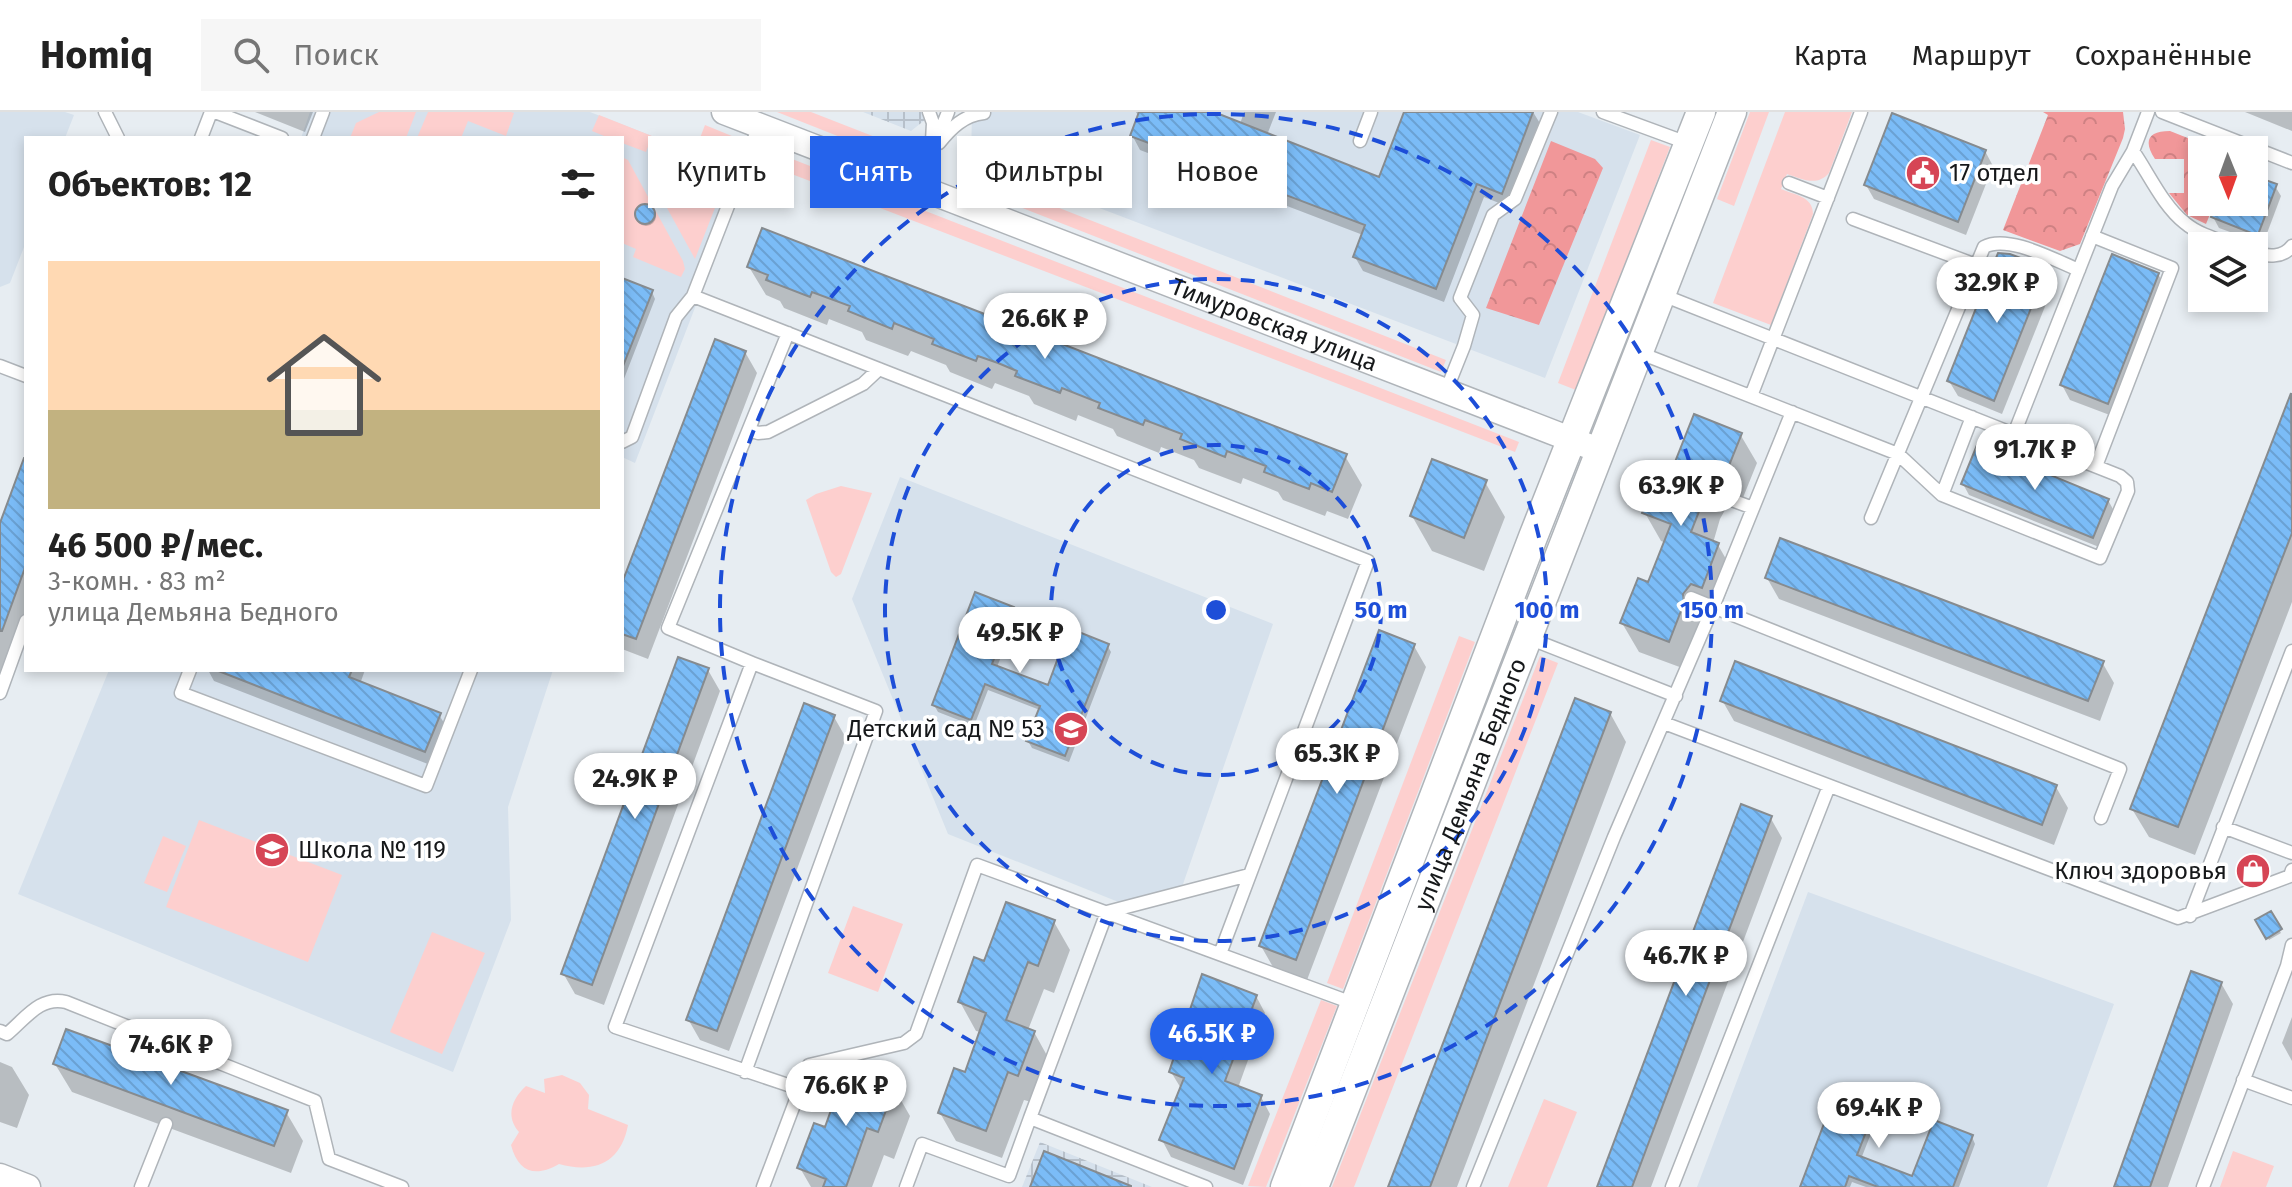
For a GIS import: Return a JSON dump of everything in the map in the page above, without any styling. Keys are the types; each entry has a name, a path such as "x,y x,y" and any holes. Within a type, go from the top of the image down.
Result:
{"street":[{"name":"Тимуровская улица","path":"724,112 810,146"},
{"name":"улица Демьяна Бедного","path":"1314,1187 1368,1009 1499,627 1701,112"},
{"name":"улица Демьяна Бедного","path":"1285,1187 1368,1009 1527,637 1732,112"},
{"name":"Тимуровская улица","path":"941,196 1601,451"},
{"path":"0,1176 28,1187"}],"lane":[{"path":"105,112 117,136"},
{"path":"202,136 213,112 277,136"},
{"path":"314,136 323,112"},
{"path":"929,112 933,123 932,136"},
{"path":"938,136 948,112"},
{"path":"1360,141 1371,112"},
{"path":"1446,391 1473,315 1460,298 1493,215 1515,199 1551,112"},
{"path":"1603,112 1716,153"},
{"path":"1751,396 1861,112"},
{"path":"2014,434 2112,186 2133,151 2148,112"},
{"path":"2162,112 2292,163"},
{"path":"941,140 972,114 984,113"},
{"path":"624,441 632,437 676,317 693,296 759,126"},
{"path":"2133,151 2175,213 2198,232"},
{"path":"1789,183 1828,198"},
{"path":"1853,219 1976,265"},
{"path":"2092,236 2172,268 2096,466"},
{"path":"1871,518 1984,247 2006,242 2079,270"},
{"path":"2268,255 2276,256 2292,246"},
{"path":"1634,285 2120,476 2127,482 2128,491 2100,558 1942,495 1898,454 1640,353"},
{"path":"693,296 1368,561 1220,954"},
{"path":"745,1072 876,711 668,628 788,333"},
{"path":"0,366 24,375"},
{"path":"749,430 768,432 863,384 879,369"},
{"path":"1473,1187 1614,837 1676,696 1792,412"},
{"path":"1942,495 1972,417"},
{"path":"1713,493 1753,508"},
{"path":"1691,598 2120,769 2101,818"},
{"path":"0,693 24,627"},
{"path":"1499,627 1676,696"},
{"path":"2190,916 2292,651"},
{"path":"752,663 615,1027 800,1089"},
{"path":"189,672 181,693 426,786 470,672"},
{"path":"1664,723 2178,918 2291,878"},
{"path":"1672,1187 1829,786"},
{"path":"2223,827 2292,853"},
{"path":"763,1187 809,1065 904,1043 916,1034 977,865 1368,1009"},
{"path":"1107,912 1249,875"},
{"path":"906,1187 922,1144 1009,1176 1107,912"},
{"path":"2203,1187 2287,966 2292,945"},
{"path":"0,1031 7,1034 45,1001 55,999 66,1002 315,1101 329,1159 402,1187"},
{"path":"2243,1080 2292,1098"},
{"path":"1030,1118 1206,1187"},
{"path":"141,1187 166,1124"}],"shaded area":[{"path":"0,112 65,112 74,115 66,136 24,136 24,247 10,283 0,287"},
{"path":"310,112 590,112 652,136 648,136 648,208 733,208 635,463 624,458 624,136 302,136"},
{"path":"379,112 416,112 407,136 351,136 356,123"},
{"path":"428,112 514,113 506,136 468,121 462,136 418,136"},
{"path":"777,112 811,112 872,136 838,136"},
{"path":"863,112 935,112 911,131"},
{"path":"972,112 1578,112 1640,135 1545,378 1099,208 1132,208 1132,136 971,136"},
{"path":"1750,112 1769,112 1734,206 1717,199"},
{"path":"1785,112 1852,112 1829,173 1814,181 1787,174 1781,189 1810,203 1813,214 1771,325 1713,303"},
{"path":"599,115 652,136 648,136 646,152 624,144 624,136 604,136 592,131"},
{"path":"705,125 732,136 701,136"},
{"path":"1651,140 1670,147 1576,390 1558,383"},
{"path":"624,158 648,197 648,208 654,208 685,269 681,277 633,257 636,249 624,244"},
{"path":"794,160 810,166 810,181 794,175"},
{"path":"667,208 715,208 695,259"},
{"path":"880,208 918,208 1519,442 1515,452"},
{"path":"1022,208 1059,208 1446,360 1441,372"},
{"name":"Детский сад № 53","path":"900,477 1273,624 1182,887 1121,903 948,834 852,599"},
{"path":"841,486 872,493 841,574 836,577 831,572 806,500"},
{"path":"1459,636 1475,642 1343,989 1327,983"},
{"path":"1540,656 1558,663 1354,1187 1332,1187"},
{"name":"Школа № 119","path":"108,672 552,672 508,807 511,920 453,1072 18,894"},
{"path":"199,820 342,875 308,962 166,907"},
{"path":"163,836 186,846 167,892 144,883"},
{"path":"1808,892 2114,1004 2047,1187 1697,1187"},
{"path":"853,906 903,924 878,992 828,973"},
{"path":"432,932 485,953 442,1054 390,1032"},
{"path":"1321,1000 1337,1006 1266,1187 1248,1186"},
{"path":"562,1075 580,1083 589,1095 588,1109 628,1125 624,1138 612,1157 594,1166 559,1164 542,1171 529,1170 518,1161 511,1145 519,1132 511,1114 514,1102 526,1086 545,1093 544,1079"},
{"path":"1544,1099 1577,1112 1547,1187 1508,1187"},
{"path":"1040,1142 1152,1187 1022,1187"},
{"path":"2233,1151 2274,1166 2266,1187 2220,1187"}],"green space":[{"path":"2043,112 2123,112 2123,138 2080,244 2060,251 2003,230 2048,115"},
{"path":"2163,131 2188,138 2188,215 2169,193 2184,193 2184,159 2155,159 2149,147 2152,135"},
{"path":"1551,141 1595,159 1603,168 1539,325 1486,308"},
{"path":"2189,216 2209,216 2206,224"}],"building":[{"path":"1139,112 1214,112 1275,136 1148,136 1148,143 1130,136"},
{"path":"1404,112 1533,112 1502,194 1477,184 1436,289 1353,257 1365,225 1287,195 1287,141 1379,177"},
{"name":"17 отдел","path":"1892,113 1986,150 1958,222 1864,185"},
{"path":"2268,181 2277,184 2268,208"},
{"path":"641,204 648,204 648,208 655,210 655,218 649,224 641,224 635,218 635,210"},
{"path":"2265,216 2259,232 2249,232 2211,217"},
{"path":"762,228 1347,454 1332,492 1311,483 1309,489 1264,472 1266,466 1227,451 1225,457 1180,439 1182,434 1145,420 1143,425 1098,408 1100,403 1062,388 1060,393 1015,376 1017,371 998,363 978,356 976,361 932,344 934,339 894,323 892,329 848,311 850,306 812,292 810,297 766,280 768,275 747,267"},
{"path":"1998,253 2010,254 2047,268 1994,401 1947,381"},
{"path":"2112,254 2159,273 2108,404 2060,385"},
{"path":"624,279 653,290 624,363"},
{"path":"715,339 746,351 636,639 624,635 624,578"},
{"path":"2291,393 2292,533 2178,827 2130,809"},
{"path":"1694,414 1742,433 1724,478 1714,474 1704,491 1705,496 1691,532 1719,543 1702,588 1691,584 1683,594 1684,603 1669,642 1620,623 1638,578 1648,582 1671,524 1642,513 1660,468 1671,472"},
{"path":"1977,445 2109,499 2093,538 1961,484"},
{"path":"24,458 24,570 2,631 0,631 0,523"},
{"path":"1432,459 1487,480 1464,538 1410,516"},
{"path":"1780,538 2104,661 2088,701 1765,578"},
{"path":"975,592 1014,607 992,664 1048,685 1069,628 1109,644 1065,756 1026,741 1040,706 985,684 971,720 932,705"},
{"path":"1379,630 1415,644 1296,960 1259,946"},
{"path":"678,657 709,668 592,985 561,974"},
{"path":"1735,661 2057,785 2042,825 1720,701"},
{"path":"221,672 351,672 349,677 441,713 425,752"},
{"path":"1575,698 1611,712 1430,1187 1388,1187"},
{"path":"804,703 835,715 717,1031 686,1020"},
{"path":"1741,804 1772,816 1632,1187 1597,1187"},
{"path":"2249,859 2257,859 2263,869 2257,879 2249,879 2243,873 2243,865"},
{"path":"1006,902 1055,920 1038,966 1028,962 1006,1020 1035,1031 1018,1076 1008,1072 986,1131 938,1113 954,1068 965,1072 986,1013 958,1002 974,957 984,961"},
{"path":"2271,911 2282,929 2266,939 2255,920"},
{"path":"2191,971 2222,982 2150,1187 2114,1187"},
{"path":"1202,974 1257,995 1225,1081 1262,1095 1234,1169 1159,1140 1184,1078 1169,1072"},
{"path":"66,1029 288,1110 274,1146 53,1064"},
{"path":"846,1068 895,1086 878,1132 867,1128 846,1187 823,1187 826,1179 797,1168 814,1123 825,1127"},
{"path":"1839,1084 1879,1099 1857,1155 1912,1176 1934,1120 1973,1135 1953,1187 1878,1187 1849,1176 1845,1187 1800,1187"},
{"path":"1044,1151 1131,1186 1131,1187 1030,1187"}],"place":[{"name":"17 отдел","path":"1923,173"},
{"name":"Детский сад № 53","path":"1071,729"},
{"name":"Школа № 119","path":"272,850"},
{"name":"Ключ здоровья","path":"2253,871"}]}
